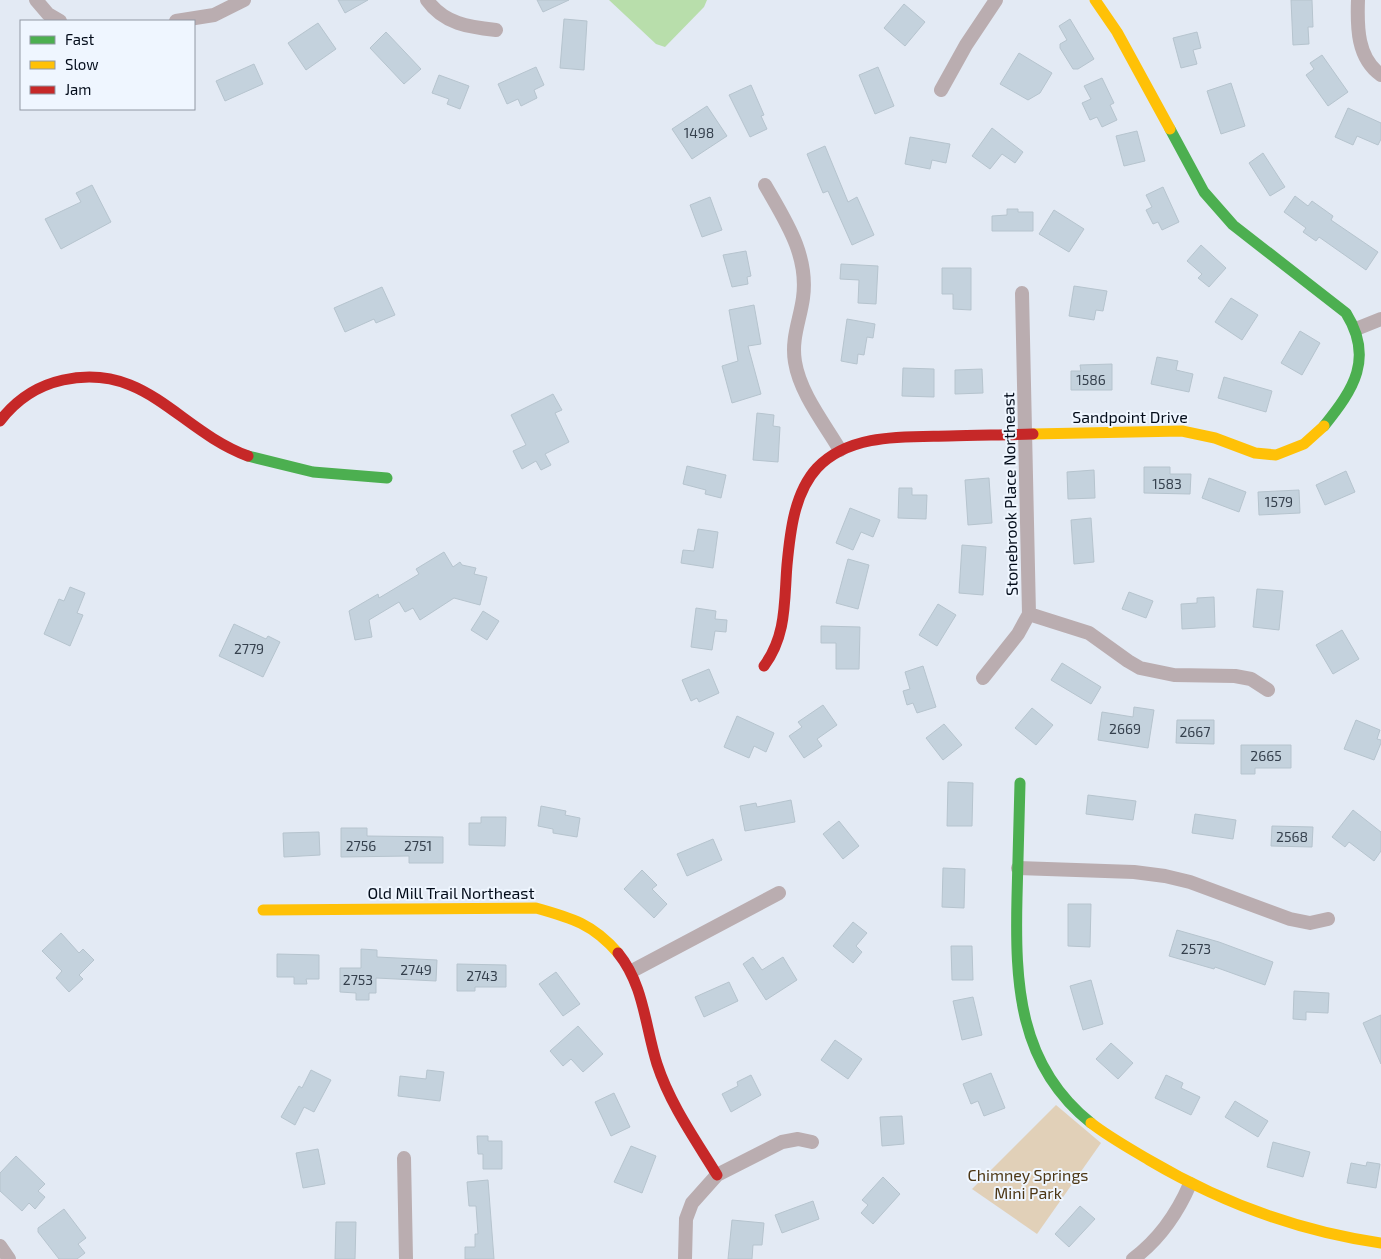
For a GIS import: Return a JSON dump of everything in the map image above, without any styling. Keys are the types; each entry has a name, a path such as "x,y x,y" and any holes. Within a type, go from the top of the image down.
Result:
{"street":[{"path":"36,0 48,14 58,20"},
{"path":"182,20 214,15 244,0"},
{"path":"427,0 431,7 455,24 496,30"},
{"path":"941,90 970,38 996,0"},
{"name":"Sandpoint Drive","path":"764,666 776,650 783,632 789,537 797,500 814,473 840,450 857,443 892,437 1176,431 1202,434 1263,454 1287,452 1299,448 1318,433 1355,379 1361,354 1356,329 1336,304 1233,226 1219,211 1204,192 1117,32 1095,0"},
{"path":"1358,0 1359,41 1372,67 1381,75"},
{"path":"765,185 798,246 802,262 804,286 794,340 795,363 806,392 840,450"},
{"name":"Stonebrook Place Northeast","path":"983,678 1018,634 1029,614 1022,293"},
{"path":"1356,329 1381,319"},
{"path":"0,421 25,394 43,386 69,377 109,376 137,387 241,453 268,461 357,478 387,478"},
{"path":"1029,614 1089,633 1140,668 1174,675 1251,679 1268,690"},
{"path":"1020,784 1016,980 1020,1007 1035,1051 1069,1103 1092,1124 1190,1184 1255,1213 1288,1225 1326,1235 1381,1243"},
{"path":"1018,868 1134,872 1165,876 1190,882 1290,919 1310,923 1328,918"},
{"path":"632,971 780,893"},
{"name":"Old Mill Trail Northeast","path":"263,910 536,908 578,920 607,940 632,971 666,1088 672,1101 718,1175"},
{"path":"685,1259 686,1219 692,1203 718,1175 782,1142 798,1139 812,1142"},
{"path":"404,1158 406,1259"},
{"path":"1134,1259 1170,1223 1182,1204 1190,1184"},
{"path":"0,1246 9,1259"}],"green space":[{"name":"Chimney Springs Mini Park","path":"1056,1105 1101,1143 1037,1234 972,1189"}],"shaded area":[{"path":"609,0 707,0 704,7 665,47 656,44"}],"building":[{"path":"338,0 368,0 345,13"},
{"path":"537,0 569,0 543,12"},
{"path":"1291,0 1312,0 1313,27 1308,27 1309,44 1293,45"},
{"path":"904,4 925,22 905,46 884,28"},
{"path":"564,19 587,21 584,70 560,68"},
{"path":"1070,19 1094,59 1078,69 1073,69 1060,48 1060,44 1067,40 1059,26"},
{"path":"318,23 336,49 306,70 288,43"},
{"path":"386,32 421,69 404,84 370,48"},
{"path":"1197,32 1201,48 1193,50 1197,64 1181,68 1173,38"},
{"path":"1019,53 1052,73 1040,93 1028,100 1000,84"},
{"path":"1322,55 1348,92 1328,106 1306,75 1314,69 1310,63"},
{"path":"254,64 263,84 225,101 216,81"},
{"path":"536,67 544,85 534,90 537,98 521,106 518,99 507,104 498,84"},
{"path":"878,67 894,106 875,114 859,75"},
{"path":"439,75 469,86 460,109 447,104 449,99 432,93"},
{"path":"1102,78 1114,103 1110,105 1117,120 1102,127 1097,117 1090,120 1082,103 1091,99 1084,86"},
{"path":"1231,83 1245,126 1221,134 1207,91"},
{"path":"751,85 764,115 761,116 767,129 750,137 729,95"},
{"path":"707,106 727,136 692,159 672,129"},
{"path":"1348,108 1381,123 1381,139 1378,145 1357,136 1353,145 1335,137"},
{"path":"992,128 1023,152 1015,163 1002,154 990,169 972,156"},
{"path":"1137,131 1145,161 1124,166 1116,136"},
{"path":"910,137 950,144 946,163 932,160 930,169 905,164"},
{"path":"825,146 848,202 857,197 874,235 852,245 828,191 823,193 807,154"},
{"path":"1263,153 1285,187 1270,196 1249,163"},
{"path":"92,185 111,222 61,249 45,219 81,202 76,193"},
{"path":"1163,187 1179,222 1162,230 1158,222 1153,224 1146,210 1152,207 1146,195"},
{"path":"1295,196 1308,206 1312,201 1333,216 1331,220 1378,252 1366,270 1319,237 1316,241 1303,232 1306,228 1284,212"},
{"path":"710,197 722,230 702,237 690,205"},
{"path":"1007,209 1018,209 1018,212 1033,212 1033,231 992,231 992,216 1007,215"},
{"path":"1054,210 1084,229 1069,252 1039,234"},
{"path":"1201,245 1226,268 1209,287 1198,278 1202,274 1187,261"},
{"path":"746,251 751,276 747,277 748,284 732,287 723,255"},
{"path":"841,264 878,266 876,304 858,303 859,280 840,279"},
{"path":"942,268 971,268 971,310 953,309 953,294 942,294"},
{"path":"1074,286 1107,291 1103,311 1096,310 1094,320 1069,316"},
{"path":"382,287 395,315 376,323 374,319 345,332 334,308"},
{"path":"1231,298 1258,315 1242,340 1215,322"},
{"path":"754,305 761,344 748,346 761,394 732,403 722,366 738,361 729,310"},
{"path":"847,319 875,324 873,338 867,337 864,355 858,354 857,364 841,361"},
{"path":"1300,331 1320,343 1302,375 1281,363"},
{"path":"1157,357 1178,361 1176,370 1193,374 1189,392 1151,384"},
{"path":"1112,364 1112,390 1071,390 1071,371 1081,371 1080,365"},
{"path":"903,368 934,369 934,397 902,396"},
{"path":"982,369 983,393 955,394 955,370"},
{"path":"1224,377 1272,391 1266,412 1218,398"},
{"path":"553,394 562,410 555,413 569,442 545,454 551,465 541,470 536,461 522,469 513,451 526,445 511,415"},
{"path":"757,413 774,415 773,426 780,427 778,462 753,460"},
{"path":"687,466 726,475 721,498 705,494 706,490 683,484"},
{"path":"1144,467 1170,467 1170,474 1191,474 1190,494 1144,493"},
{"path":"1094,470 1095,498 1068,499 1067,472"},
{"path":"1346,471 1355,492 1325,505 1316,485"},
{"path":"989,478 992,523 968,525 965,480"},
{"path":"1209,478 1246,492 1239,512 1202,498"},
{"path":"899,488 912,488 912,495 927,495 926,519 898,518"},
{"path":"1299,490 1300,513 1259,515 1258,492"},
{"path":"850,508 880,520 873,537 861,532 853,550 836,543"},
{"path":"1091,518 1094,562 1074,564 1071,520"},
{"path":"698,529 718,532 713,568 681,563 683,550 694,551"},
{"path":"962,545 986,547 983,595 959,593"},
{"path":"444,552 453,567 460,562 462,565 476,568 474,574 487,577 480,605 454,598 420,620 413,608 405,612 399,602 369,620 372,637 355,640 349,611 378,594 379,598 419,574 416,569"},
{"path":"848,559 869,565 858,609 836,603"},
{"path":"70,587 85,593 77,613 83,615 70,646 44,634 59,599 64,601"},
{"path":"1257,589 1283,591 1279,630 1253,627"},
{"path":"1129,592 1153,601 1146,618 1122,609"},
{"path":"1214,597 1215,627 1182,629 1181,604 1197,603 1197,598"},
{"path":"938,604 956,615 937,646 919,635"},
{"path":"696,608 716,611 715,619 727,620 726,632 715,631 712,650 691,647"},
{"path":"483,611 499,621 487,640 471,630"},
{"path":"234,624 266,639 268,636 280,642 263,677 219,656"},
{"path":"821,626 860,627 859,669 836,669 836,643 821,643"},
{"path":"1342,630 1359,659 1333,674 1316,645"},
{"path":"1062,663 1101,687 1091,704 1051,680"},
{"path":"923,666 936,707 917,713 913,703 907,705 903,691 910,689 905,672"},
{"path":"709,669 719,693 699,702 697,698 691,701 682,680"},
{"path":"823,705 837,725 817,739 822,746 804,758 789,736 802,727 798,722"},
{"path":"1134,707 1154,710 1148,748 1098,740 1102,712 1133,717"},
{"path":"1032,708 1053,725 1036,745 1015,728"},
{"path":"737,716 774,733 766,752 754,746 749,758 724,747"},
{"path":"1177,720 1214,720 1214,744 1176,743"},
{"path":"1356,720 1380,730 1377,739 1381,740 1381,743 1374,760 1344,749"},
{"path":"944,724 962,745 943,760 926,738"},
{"path":"1241,745 1291,745 1291,768 1255,768 1255,774 1241,774"},
{"path":"948,782 973,783 972,826 947,826"},
{"path":"1088,795 1136,801 1133,820 1086,814"},
{"path":"791,800 795,822 745,831 740,806 756,803 757,807"},
{"path":"541,806 566,811 565,815 580,818 577,837 553,833 553,829 538,826"},
{"path":"1353,810 1381,832 1381,851 1374,861 1349,842 1345,847 1332,837"},
{"path":"1195,814 1236,820 1233,839 1192,833"},
{"path":"481,817 506,817 505,846 469,845 469,823 481,823"},
{"path":"839,821 859,846 843,859 823,834"},
{"path":"1272,826 1313,827 1312,847 1271,846"},
{"path":"341,828 367,828 367,836 443,837 443,863 409,863 409,856 341,857"},
{"path":"319,832 320,855 284,857 283,833"},
{"path":"713,839 722,860 687,876 677,854"},
{"path":"943,868 965,869 964,908 942,907"},
{"path":"642,870 657,885 652,889 667,904 654,918 624,889"},
{"path":"1068,904 1091,904 1090,947 1068,946"},
{"path":"853,922 867,933 856,946 862,952 853,963 833,946"},
{"path":"1177,930 1219,942 1273,962 1265,985 1215,967 1214,969 1169,956"},
{"path":"61,933 79,953 83,949 94,960 79,975 83,979 69,992 56,978 62,971 42,951"},
{"path":"951,946 972,946 973,980 952,980"},
{"path":"361,949 377,950 377,957 437,960 436,981 376,978 376,993 369,993 369,1000 356,1000 356,993 340,992 340,968 361,968"},
{"path":"277,954 319,955 319,979 306,979 307,984 294,984 294,977 277,977"},
{"path":"753,957 762,970 783,957 797,980 766,1000 743,964"},
{"path":"457,964 506,965 506,987 475,987 475,991 457,991"},
{"path":"556,972 580,1004 563,1016 539,984"},
{"path":"1091,980 1103,1024 1083,1030 1070,986"},
{"path":"729,982 738,1001 704,1017 695,997"},
{"path":"1294,991 1329,993 1328,1013 1306,1012 1306,1020 1293,1019"},
{"path":"973,997 982,1035 962,1040 953,1001"},
{"path":"1381,1015 1381,1064 1363,1023"},
{"path":"578,1026 603,1054 583,1072 571,1059 563,1066 550,1051"},
{"path":"835,1040 862,1059 848,1079 821,1060"},
{"path":"1111,1043 1133,1063 1118,1079 1096,1059"},
{"path":"311,1070 331,1080 314,1112 304,1107 295,1125 281,1117 299,1086 302,1088"},
{"path":"427,1070 444,1072 440,1101 398,1096 400,1076 426,1079"},
{"path":"991,1073 1005,1108 984,1116 978,1101 971,1104 963,1084"},
{"path":"751,1075 761,1095 731,1112 722,1094 738,1086 737,1082"},
{"path":"1166,1075 1183,1083 1181,1088 1200,1097 1191,1115 1155,1098"},
{"path":"614,1093 630,1127 611,1136 595,1102"},
{"path":"1235,1101 1268,1121 1258,1137 1225,1117"},
{"path":"902,1116 904,1144 882,1146 880,1117"},
{"path":"477,1136 488,1136 488,1141 502,1141 502,1169 483,1169 483,1154 478,1154"},
{"path":"1273,1142 1310,1152 1303,1177 1267,1167"},
{"path":"631,1146 656,1156 642,1193 614,1182"},
{"path":"318,1149 325,1184 303,1188 296,1153"},
{"path":"16,1156 45,1184 38,1191 45,1197 35,1209 29,1203 22,1211 0,1191 0,1173"},
{"path":"1367,1162 1380,1164 1376,1188 1347,1183 1351,1163 1366,1166"},
{"path":"883,1177 900,1194 873,1224 861,1213 868,1205 862,1200"},
{"path":"488,1180 494,1259 465,1259 465,1247 475,1247 475,1234 478,1234 476,1206 469,1206 467,1182"},
{"path":"813,1201 819,1219 782,1233 775,1215"},
{"path":"1080,1206 1095,1219 1069,1247 1055,1234"},
{"path":"64,1209 86,1238 78,1244 85,1253 77,1259 59,1259 38,1232 38,1228"},
{"path":"732,1220 764,1223 762,1245 753,1245 752,1259 728,1259"},
{"path":"336,1222 356,1222 355,1259 335,1259"}],"traffic: fast":[{"path":"1170,129 1204,192 1233,225 1346,313 1359,344 1357,372 1352,386 1324,426"},
{"path":"248,456 313,472 387,478"},
{"path":"1020,783 1017,960 1020,991 1026,1020 1035,1049 1048,1075 1067,1100 1091,1123"}],"traffic: slow":[{"path":"1095,0 1117,32 1170,129"},
{"path":"1033,434 1182,431 1215,438 1255,453 1276,455 1304,444 1324,426"},
{"path":"263,910 536,908 581,923 600,935 618,953"},
{"path":"1091,1123 1149,1160 1232,1202 1290,1223 1350,1238 1381,1243"}],"traffic: jam":[{"path":"0,421 20,400 35,390 63,380 92,377 117,381 140,389 223,445 248,456"},
{"path":"764,666 777,642 781,630 794,514 803,489 817,468 845,448 879,439 1033,434"},
{"path":"618,953 627,965 639,992 662,1079 684,1121 717,1175"}]}
